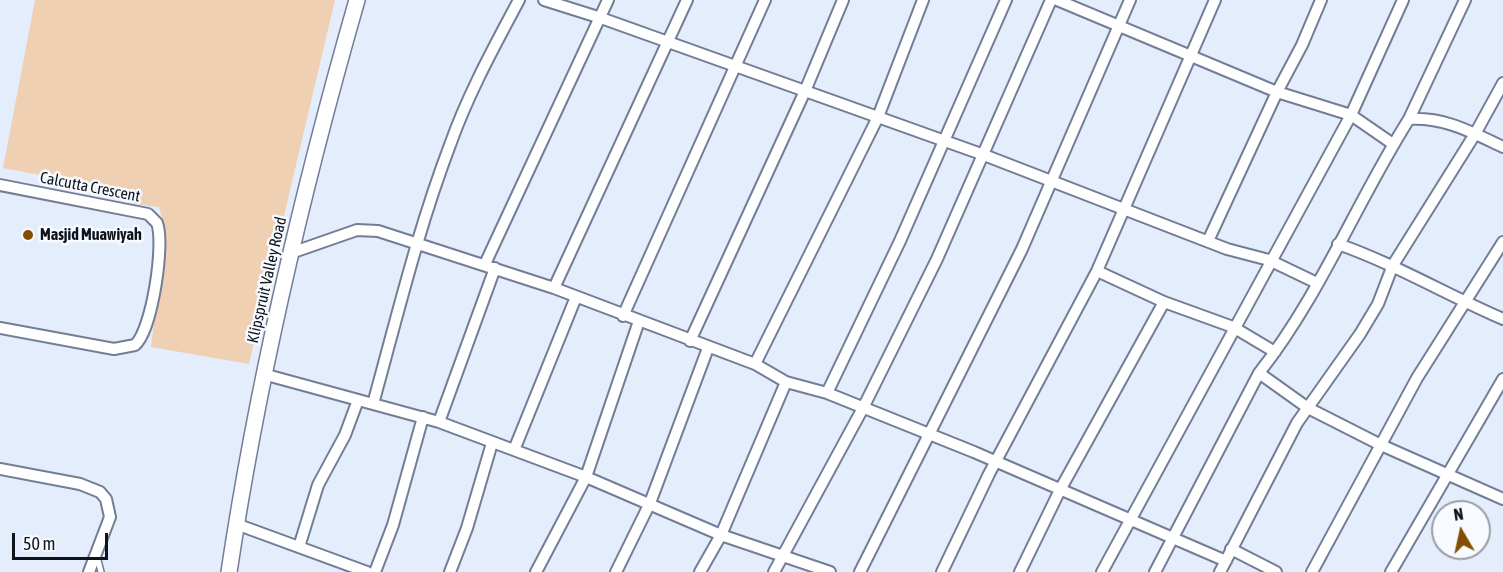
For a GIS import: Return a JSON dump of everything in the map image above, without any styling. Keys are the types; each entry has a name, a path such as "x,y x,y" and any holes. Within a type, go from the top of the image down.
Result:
{"main road":[{"name":"Klipspruit Valley Road","path":"229,572 263,374 333,82 357,0"}],"street":[{"path":"373,404 417,243 450,144 476,82 519,0"},
{"path":"544,0 670,42 984,155 1208,241 1269,260 1317,283"},
{"path":"439,422 490,266 608,0"},
{"path":"554,288 670,42 687,0"},
{"path":"623,316 765,0"},
{"path":"690,341 805,91 843,0"},
{"path":"754,364 878,117 923,0"},
{"path":"827,393 944,141 1006,0"},
{"path":"774,572 863,408 937,259 1051,0"},
{"path":"1057,0 1277,92 1351,115 1393,144"},
{"path":"860,572 927,435 1010,275 1130,0"},
{"path":"942,572 996,463 1097,271 1215,0"},
{"path":"1208,241 1277,92 1302,45 1321,0"},
{"path":"1102,572 1269,260 1351,115 1404,0"},
{"path":"1155,572 1259,373 1275,352 1317,283 1409,119 1465,0"},
{"path":"1220,572 1282,448 1360,334 1378,304 1393,265 1475,134 1503,83"},
{"path":"1409,119 1441,120 1503,147"},
{"name":"Calcutta Crescent","path":"0,185 148,214 158,223 160,243 150,315 144,333 135,345 114,349 0,328"},
{"path":"291,253 367,229 490,266 754,364 786,382 827,393 1130,518 1226,561"},
{"path":"1312,572 1381,445 1464,302 1503,242"},
{"path":"1338,244 1393,265 1464,302 1503,319"},
{"path":"1097,271 1164,302 1233,327 1275,352"},
{"path":"514,450 576,297"},
{"path":"1020,572 1060,490 1164,302"},
{"path":"536,572 586,477 639,321"},
{"path":"616,572 650,503 708,348"},
{"path":"1259,373 1308,408 1381,445 1503,499"},
{"path":"263,374 439,422 586,477 721,535 830,572"},
{"path":"1391,572 1503,379"},
{"path":"700,572 721,535 786,382"},
{"path":"299,547 318,485 345,435 358,400"},
{"path":"375,572 393,525 423,417"},
{"path":"450,572 467,528 492,443"},
{"path":"0,469 80,484 100,492 106,499 110,517 89,572"},
{"path":"236,524 367,572"},
{"path":"1231,549 1276,572"}],"lane":[{"path":"96,554 101,572"}],"shaded area":[{"path":"35,0 335,0 249,364 151,347 165,229 159,207 134,204 135,193 3,168"}],"place":[{"name":"Masjid Muawiyah","path":"28,235"}]}
